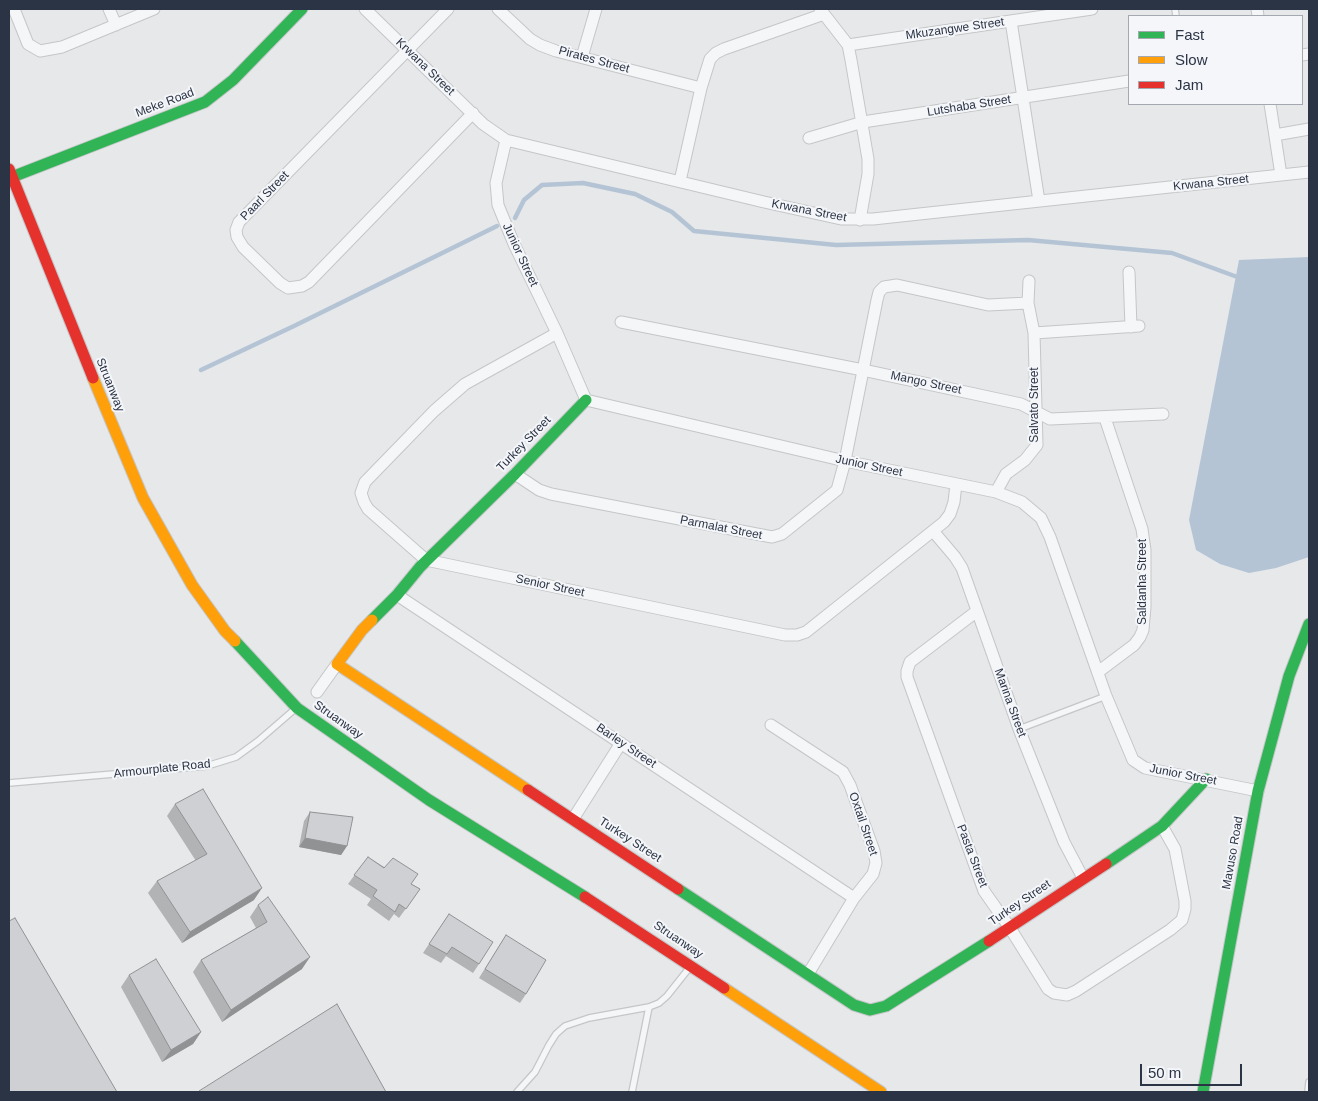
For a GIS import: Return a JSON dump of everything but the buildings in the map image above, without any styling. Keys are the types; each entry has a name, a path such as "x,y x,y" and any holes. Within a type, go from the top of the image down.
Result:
{"street":[{"path":"14,9 28,44 40,51 62,47 154,9"},
{"path":"110,9 116,25"},
{"name":"Meke Road","path":"10,175 205,102 232,80 302,9"},
{"name":"Krwana Street","path":"365,9 473,114 506,140 841,219 860,220 1309,172"},
{"name":"Paarl Street","path":"448,9 239,222 236,230 237,237 243,248 280,283 288,288 302,286 309,282 473,114"},
{"name":"Pirates Street","path":"498,9 530,39 540,45 701,88"},
{"path":"582,57 596,9"},
{"name":"Mkuzangwe Street","path":"848,45 1092,9"},
{"path":"680,181 701,88 710,59 716,53 822,12 832,22 848,45 868,159 868,174 860,220"},
{"path":"1011,21 1039,201"},
{"name":"Lutshaba Street","path":"810,138 862,122 1128,81"},
{"path":"1270,105 1281,175"},
{"path":"1275,135 1309,129"},
{"name":"Junior Street","path":"506,140 496,183 498,205 586,400 845,461 996,492 1022,502 1041,518 1106,696 1133,760 1145,768 1258,791"},
{"name":"Struanway","path":"10,175 119,444 143,498 192,585 208,608 225,631 297,708 429,800 633,927 881,1092"},
{"path":"1034,333 1135,326 1129,272"},
{"name":"Salvato Street","path":"996,492 1006,474 1025,460 1037,445 1034,333 1028,303 1029,281"},
{"name":"Parmalat Street","path":"515,474 538,490 551,494 772,537 782,534 837,490 845,461 879,292 884,287 897,284 988,305 1028,303"},
{"name":"Mango Street","path":"621,322 863,370 1021,404 1050,420 1163,414"},
{"path":"426,560 368,508 361,493 365,482 434,411 465,384 557,333"},
{"name":"Turkey Street","path":"586,400 515,474 426,560 397,595 362,630 337,664 854,1005 870,1010 886,1006 1010,928 1162,826 1206,779"},
{"name":"Saldanha Street","path":"1098,672 1134,645 1140,637 1143,630 1144,607 1145,550 1142,529 1104,418"},
{"name":"Senior Street","path":"426,560 785,635 797,635 810,629 933,531 950,514 954,502 956,484"},
{"name":"Marina Street","path":"933,531 962,568 1019,729 1064,842 1083,878"},
{"name":"Barley Street","path":"397,595 854,898"},
{"name":"Pasta Street","path":"977,611 910,662 906,671 906,677 982,886 1048,989 1061,995 1067,995 1076,991 1170,930 1182,920 1185,900 1175,849 1162,826"},
{"name":"Mavuso Road","path":"1203,1092 1258,791 1290,676 1309,624"},
{"path":"317,692 337,664"},
{"name":"Oxtail Street","path":"771,725 836,766 847,778 874,851 876,864 873,874 854,898 808,974"},
{"path":"573,819 621,743"}],"lane":[{"path":"1019,729 1106,696"},
{"name":"Armourplate Road","path":"9,783 207,766 236,757 297,708"},
{"path":"517,1092 536,1072 549,1045 556,1034 565,1026 589,1018 649,1007 659,1003 691,966"},
{"path":"632,1092 649,1007"},
{"path":"1308,1092 1309,1082"}],"water":[{"path":"1309,257 1309,557 1276,568 1249,573 1220,564 1196,550 1189,520 1239,260"}],"waterway":[{"path":"515,218 524,200 542,185 583,183 635,194 672,212 694,231 836,245 1028,240 1172,253 1240,278"},
{"path":"201,370 497,226"}],"traffic: fast":[{"path":"12,177 205,102 233,80 302,9"},
{"path":"372,620 397,595 420,567 515,474 586,400"},
{"path":"1203,1092 1258,791 1289,676 1309,624"},
{"path":"235,641 297,708 429,800 585,897"},
{"path":"1106,864 1162,826 1206,779"},
{"path":"678,889 854,1005 870,1010 886,1006 989,941"}],"traffic: slow":[{"path":"93,378 143,498 192,585 225,631 235,641"},
{"path":"372,620 362,630 337,664 528,790"},
{"path":"724,988 881,1092"}],"traffic: jam":[{"path":"9,169 93,378"},
{"path":"528,790 678,889"},
{"path":"989,941 1106,864"},
{"path":"585,897 724,988"}]}
